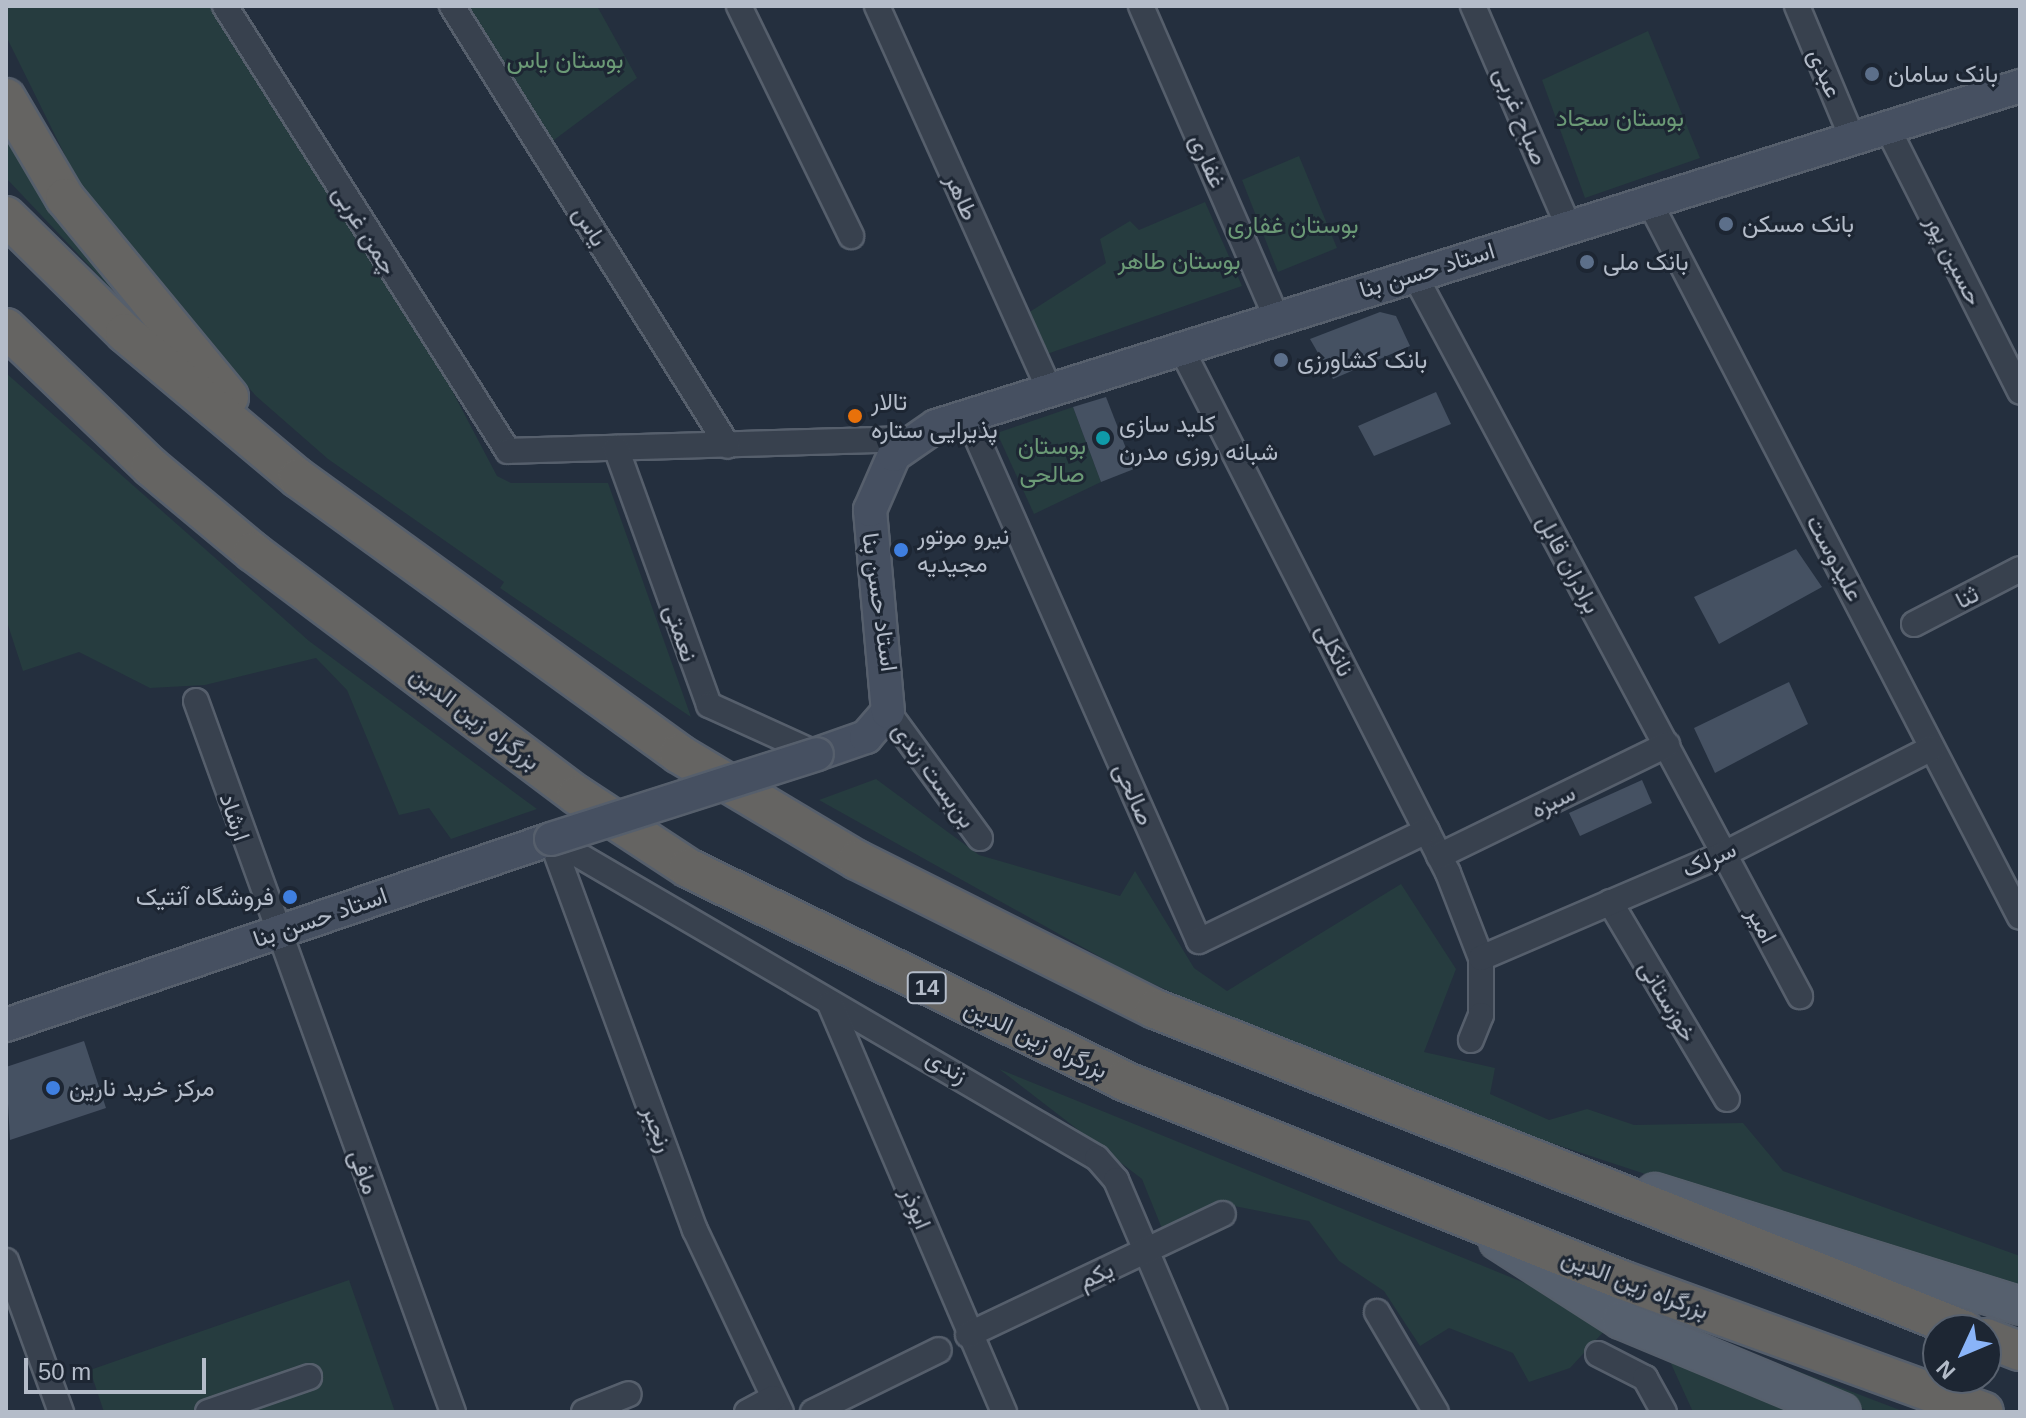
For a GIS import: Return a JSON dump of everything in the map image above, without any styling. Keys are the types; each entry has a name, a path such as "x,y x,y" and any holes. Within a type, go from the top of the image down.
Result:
{"highway":[{"path":"6,98 65,198 122,273 298,478"},
{"path":"6,216 125,333 298,478 679,754 857,860 1155,1009 1475,1140 1923,1314"},
{"name":"بزرگراه زین الدین","path":"8,331 253,552 577,795 688,868 1124,1081 1450,1210 1984,1412"}],"main road":[{"name":"استاد حسن بنا","path":"6,1025 551,839 866,737 888,712 888,653 868,529 885,469 915,439 966,413 2020,86"},
{"path":"1475,1140 1892,1261 2020,1306"},
{"path":"1450,1210 1621,1320 1842,1412"}],"street":[{"name":"چمن غربی","path":"225,6 508,451 616,448"},
{"name":"یاس","path":"452,6 728,446"},
{"path":"739,6 851,236"},
{"name":"طاهر","path":"877,6 1048,387"},
{"name":"غفاری","path":"1141,6 1276,317"},
{"name":"صباح غربی","path":"1473,6 1568,226"},
{"name":"عبدی","path":"1797,6 1853,140"},
{"name":"حسین پور","path":"1888,129 2020,392"},
{"name":"علیدوست","path":"1649,201 2020,917"},
{"name":"برادران قابل","path":"1414,274 1724,854"},
{"name":"نانکلی","path":"1180,346 1427,831 1481,958"},
{"name":"صالحی","path":"966,413 1199,941 1427,831"},
{"path":"616,448 915,439"},
{"name":"نعمتی","path":"616,448 709,705 817,754"},
{"name":"ثنا","path":"1914,624 2020,569"},
{"name":"ارشاد","path":"196,701 274,932"},
{"name":"بن‌بست زندی","path":"888,712 980,838"},
{"name":"سبزه","path":"1439,856 1667,745"},
{"name":"سرلک","path":"1481,958 1724,854 1932,748"},
{"name":"زندی","path":"551,839 1097,1158 1116,1180 1215,1412"},
{"name":"رنجبر","path":"551,839 695,1230 777,1405"},
{"name":"امیر","path":"1724,854 1800,996"},
{"name":"خوزستانی","path":"1610,902 1727,1099"},
{"name":"مافی","path":"274,932 453,1412"},
{"path":"1471,1040 1481,1015 1481,958"},
{"name":"ابوذر","path":"830,1004 968,1335 1004,1412"},
{"name":"یکم","path":"968,1335 1223,1214"},
{"path":"6,1261 61,1412"},
{"path":"1377,1312 1436,1412"},
{"path":"813,1412 939,1350"},
{"path":"1598,1354 1645,1378 1664,1412"},
{"path":"208,1412 309,1377"},
{"path":"584,1412 629,1394"},
{"path":"747,1412 777,1405"}],"green space":[{"path":"6,6 213,6 427,343 497,476 511,483 608,483 691,717 500,588 504,582 328,459 256,396 93,212 6,36"},
{"name":"بوستان یاس","path":"468,6 597,6 637,78 550,143"},
{"name":"بوستان سجاد","path":"1648,31 1700,158 1585,198 1542,80"},
{"path":"7,132 114,292 6,178"},
{"name":"بوستان غفاری","path":"1299,156 1337,248 1278,272 1242,180"},
{"name":"بوستان طاهر","path":"1205,202 1242,286 1044,355 1028,313 1106,263 1100,239 1130,221 1139,230"},
{"path":"6,373 309,641 537,809 451,839 429,808 399,815 347,690 316,658 205,685 150,688 79,652 23,671 6,619"},
{"name":"بوستان صالحی","path":"1073,407 1101,482 1034,514 997,433"},
{"path":"876,779 979,855 1120,896 1135,871 1194,968 1227,991 1401,884 1456,969 1424,1052 1495,1068 1490,1094 1549,1120 1587,1109 1634,1125 1743,1123 1783,1171 2020,1256 2020,1298 1379,1086 1127,972 819,800"},
{"path":"999,1069 1552,1294 1608,1327 1570,1368 1529,1382 1513,1353 1449,1328 1420,1346 1384,1291 1339,1261 1309,1221 1224,1204 1165,1236 1142,1179"},
{"path":"349,1280 395,1412 104,1412 90,1370"},
{"path":"1619,1306 1716,1340 1905,1412 1870,1412"},
{"path":"1668,1357 1805,1412 1693,1412"}],"building":[{"path":"1380,312 1396,316 1410,346 1333,379 1310,339"},
{"path":"1436,392 1451,424 1374,456 1358,426"},
{"name":"کلید سازی شبانه روزی مدرن","path":"1106,397 1134,469 1101,482 1073,407"},
{"path":"1796,549 1822,587 1719,644 1694,597"},
{"path":"1789,682 1808,724 1715,773 1694,728"},
{"path":"1642,780 1652,803 1580,836 1569,813"},
{"name":"مرکز خرید نارین","path":"84,1041 106,1108 10,1140 6,1067"}],"place":[{"name":"بانک سامان","path":"1872,74"},
{"name":"بانک مسکن","path":"1726,224"},
{"name":"بانک ملی","path":"1587,262"},
{"name":"بانک کشاورزی","path":"1281,360"},
{"name":"تالار پذیرایی ستاره","path":"855,416"},
{"name":"کلید سازی شبانه روزی مدرن","path":"1103,438"},
{"name":"نیرو موتور مجیدیه","path":"901,550"},
{"name":"فروشگاه آنتیک","path":"290,897"},
{"name":"مرکز خرید نارین","path":"53,1088"}]}
